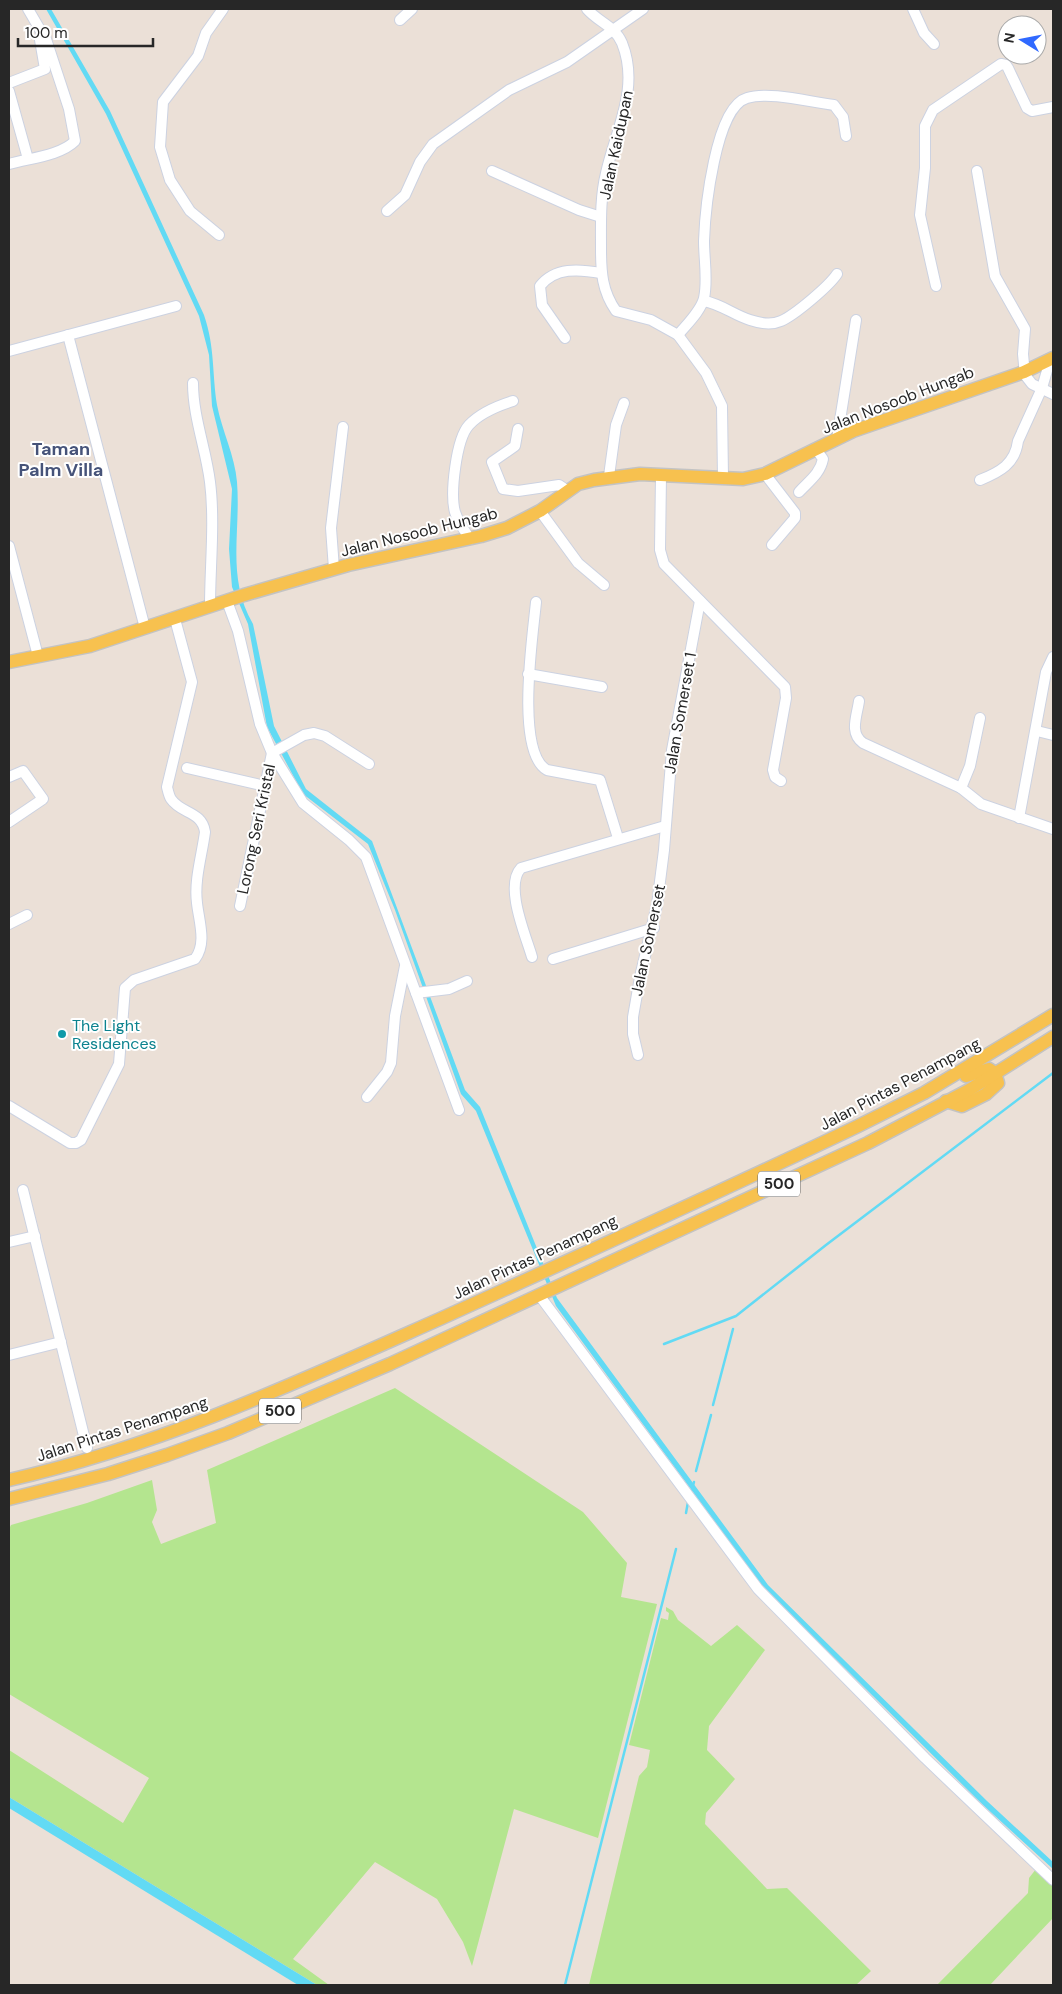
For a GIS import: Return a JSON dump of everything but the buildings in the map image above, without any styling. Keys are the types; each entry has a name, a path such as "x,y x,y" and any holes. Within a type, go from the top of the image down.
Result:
{"main road":[{"name":"Jalan Nosoob Hungab","path":"9,662 90,646 244,595 334,569 470,539 507,528 540,511 578,484 609,476 640,474 743,479 766,474 861,428 1024,372 1052,359"},
{"name":"Jalan Pintas Penampang","path":"9,1480 167,1435 247,1404 531,1278 770,1168 924,1094 1053,1015"},
{"name":"500","path":"9,1499 108,1474 228,1433 390,1364 868,1143 995,1073 1053,1037"},
{"path":"956,1075 970,1076 986,1068 995,1073"}],"street":[{"path":"9,164 70,147 75,141 40,40 42,33 28,9"},
{"path":"219,235 190,211 170,180 160,147 163,102 198,56 206,33 223,9"},
{"path":"400,20 412,9"},
{"path":"587,9 615,30"},
{"path":"387,211 405,195 420,162 433,144 510,90 567,62 643,9"},
{"path":"914,9 924,33 934,44"},
{"name":"Jalan Kaidupan","path":"615,30 622,44 629,82 623,119 606,173 601,216 601,273 605,293 616,310 651,320 678,336 706,373 722,406 723,478"},
{"path":"936,286 920,215 925,168 924,134 928,118 933,110 1000,64 1006,65 1008,68 1027,108 1032,111 1053,107"},
{"path":"9,83 50,67"},
{"path":"9,91 28,159"},
{"path":"678,336 704,300 704,242 709,192 726,121 737,103 746,98 760,95 834,105 843,117 846,136"},
{"path":"492,171 579,210 601,216"},
{"path":"977,171 995,276 1025,329 1024,372 1032,384 1053,394"},
{"path":"565,338 542,305 540,286 549,278 573,268 601,273"},
{"path":"704,300 715,303 749,319 764,323 780,321 830,284 837,274"},
{"path":"9,351 176,306"},
{"path":"838,439 856,320"},
{"path":"68,335 145,628"},
{"path":"980,480 1012,461 1016,453 1018,441 1042,388 1052,359"},
{"path":"192,384 192,399 205,454 212,499 210,606"},
{"path":"470,539 457,518 453,502 462,436 468,426 480,416 512,401"},
{"path":"609,476 616,424 624,403"},
{"path":"334,569 331,528 343,427"},
{"path":"518,429 515,446 492,462 503,489 518,491 560,485 568,491"},
{"path":"799,492 822,466 823,459 816,449"},
{"path":"766,474 795,513 794,518 772,546"},
{"path":"661,476 661,558 668,570 785,687 786,698 772,770 775,777 782,781"},
{"path":"540,511 578,563 604,585"},
{"path":"9,546 38,656"},
{"path":"229,600 260,724 303,803 349,840 366,857 460,1110"},
{"name":"Jalan Somerset 1","path":"665,826 672,750 700,601"},
{"path":"536,602 526,701 538,761 542,767 553,772 600,780 618,838"},
{"path":"9,1106 70,1143 76,1143 81,1140 119,1064 124,988 134,980 195,959 201,952 202,943 196,899 205,832 204,825 200,818 172,801 167,787 192,682 175,619"},
{"path":"1019,818 1037,731 1046,672 1053,657"},
{"path":"528,674 602,687"},
{"path":"859,701 854,730 857,739 962,788 981,804 1053,829"},
{"path":"962,788 970,766 980,718"},
{"path":"1037,731 1053,735"},
{"path":"274,751 309,733 319,734 369,764"},
{"name":"Lorong Seri Kristal","path":"240,906 274,751"},
{"path":"187,768 265,786"},
{"path":"9,777 23,770 43,799 9,822"},
{"path":"532,957 513,892 513,879 521,868 618,838 665,826"},
{"name":"Jalan Somerset","path":"638,1055 633,1034 633,1017 640,977 654,928 662,873 665,826"},
{"path":"9,924 27,915"},
{"path":"553,959 654,928"},
{"path":"367,1097 387,1072 391,1063 395,1016 405,965"},
{"path":"416,994 437,992 467,981"},
{"path":"23,1190 87,1448"},
{"path":"9,1242 35,1236"},
{"path":"539,1294 758,1589 925,1758 1053,1880"},
{"path":"9,1355 61,1342"},
{"path":"87,1448 100,1452 116,1451"},
{"path":"39,1472 79,1458 87,1448"}],"green space":[{"path":"395,1388 583,1512 627,1563 621,1597 657,1604 598,1838 514,1809 472,1966 463,1942 437,1899 375,1862 293,1959 329,1985 317,1985 9,1797 9,1750 123,1823 149,1778 9,1694 9,1529 11,1525 87,1503 152,1480 157,1510 152,1522 161,1544 216,1523 207,1470"},
{"path":"666,1607 673,1611 678,1620 711,1646 737,1625 765,1650 709,1726 707,1750 735,1779 706,1813 705,1824 767,1889 787,1888 871,1971 856,1985 589,1985 639,1776 647,1767 650,1750 629,1745 661,1618 668,1620 669,1613 666,1611"},
{"path":"1036,1869 1053,1886 1053,1918 990,1985 937,1985 1028,1893 1029,1878"}],"water":[{"path":"46,9 51,9 110,111 208,327 217,405 236,472 238,501 237,572 245,606 253,624 274,726 306,789 372,841 465,1090 480,1107 557,1298 768,1585 987,1801 1053,1862 1053,1869 983,1805 762,1586 556,1306 476,1111 461,1094 395,910 368,844 303,794 267,727 248,624 232,587 229,549 232,489 212,406 209,355 199,316 106,114"},
{"path":"9,1797 317,1985 298,1985 9,1808"}],"waterway":[{"path":"664,1344 736,1316 826,1245 1053,1073"},
{"path":"713,1405 733,1329"},
{"path":"696,1471 711,1415"},
{"path":"691,1493 694,1482"},
{"path":"686,1513 688,1502"},
{"path":"565,1985 676,1549"}],"place":[{"name":"The Light Residences","path":"62,1034"}],"district":[{"name":"Taman Palm Villa","path":"61,459"}]}
